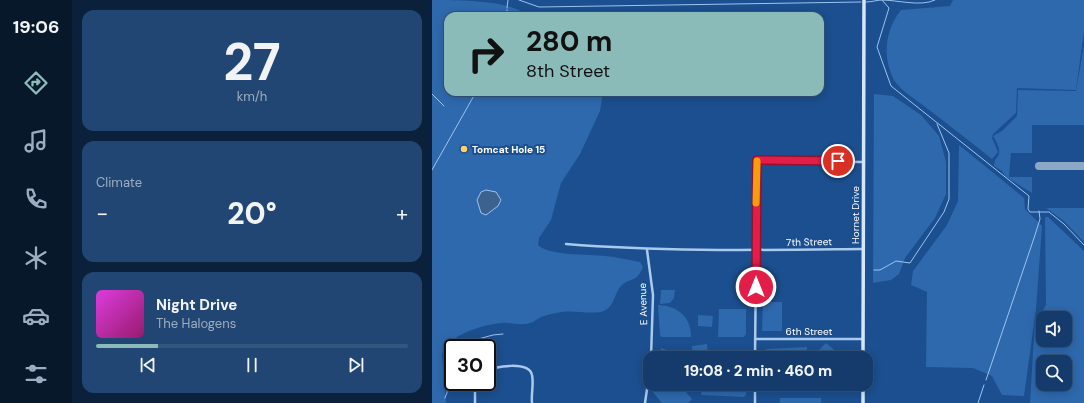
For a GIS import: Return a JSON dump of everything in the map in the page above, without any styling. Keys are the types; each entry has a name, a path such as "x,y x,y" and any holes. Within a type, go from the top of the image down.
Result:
{"main road":[{"name":"Hornet Drive","path":"863,351 864,0"},
{"path":"863,391 863,403"}],"street":[{"path":"755,351 757,160 864,162"},
{"name":"7th Street","path":"566,244 647,250 863,249"},
{"name":"E Avenue","path":"647,250 653,295 651,351"},
{"name":"6th Street","path":"755,339 863,339"},
{"path":"496,368 501,366 522,366 528,369 532,376 532,403"},
{"path":"475,391 475,403"},
{"path":"645,403 647,391"},
{"path":"755,391 755,403"}],"shaded area":[{"path":"432,0 484,2 510,7 521,12 444,12 444,96 602,96 600,111 580,154 561,183 551,220 539,238 538,245 543,249 560,253 609,256 640,262 643,267 637,277 620,287 611,305 604,311 595,313 555,313 526,324 493,324 467,332 454,339 444,339 444,350 442,354 446,403 432,403"},
{"path":"953,0 1084,0 1084,31 1076,90 1017,88 1016,113 993,134 992,138 998,152 992,159 908,94 894,80 890,71 887,44 891,26 901,10 950,6"},
{"path":"1084,45 1084,125 1032,125 1032,153 1011,153 1009,177 1032,177 1032,193 1005,176 1002,171 994,166 999,151 998,145 993,136 1002,131 1017,116 1018,90 1076,91"},
{"path":"874,94 893,96 921,115 939,136 946,162 946,194 935,218 905,258 899,274 891,280 873,283"},
{"path":"959,145 1024,198 1025,209 1042,226 1036,309 1024,396 1002,395 992,376 973,368 926,367 927,292 911,285 913,271 947,225 958,201"},
{"path":"486,190 496,192 501,200 498,206 486,215 481,213 477,200 481,192"},
{"path":"1046,208 1084,208 1084,242 1064,221"},
{"path":"1045,217 1048,217 1084,251 1084,403 1030,403 1035,320 1036,319 1036,347 1072,347 1072,311 1043,311 1046,305"},
{"path":"661,290 675,290 674,298 670,303 660,304"},
{"path":"763,302 782,302 782,331 762,331"},
{"path":"658,305 672,308 682,314 689,324 691,337 662,337 660,335"},
{"path":"719,309 746,309 746,334 744,337 718,337"},
{"path":"698,315 713,316 712,327 698,326"},
{"path":"826,343 836,351 818,351"},
{"path":"707,344 708,351 692,351 692,346"},
{"path":"807,347 807,351 764,351 767,349"},
{"path":"661,348 670,351 661,351"},
{"path":"652,391 685,391 692,399 688,403 662,403"},
{"path":"702,391 746,391 744,397 701,395"},
{"path":"780,398 821,398 821,403 780,403"}],"waterway":[{"path":"507,8 508,0"},
{"path":"519,0 539,7 861,2"},
{"path":"882,0 889,8 877,47 891,86 1029,196 1028,209 1030,212 1049,212 1064,224 1084,245"},
{"path":"866,2 882,0 923,3 935,0"},
{"path":"432,94 444,106"},
{"path":"432,170 474,96"},
{"path":"874,270 880,270 896,261 910,263 944,212 949,199 949,153 937,124"},
{"path":"986,380 1035,235 1040,219 1039,211"},
{"path":"478,339 503,334"},
{"path":"978,403 984,385"},
{"path":"445,398 447,391"}],"taxiway":[{"path":"1039,166 1084,166"}],"slow traffic":[{"path":"756,203 757,161"}],"place":[{"name":"Tomcat Hole 15","path":"464,149"}],"route":[{"path":"756,287 755,250 757,160 838,161"}]}
